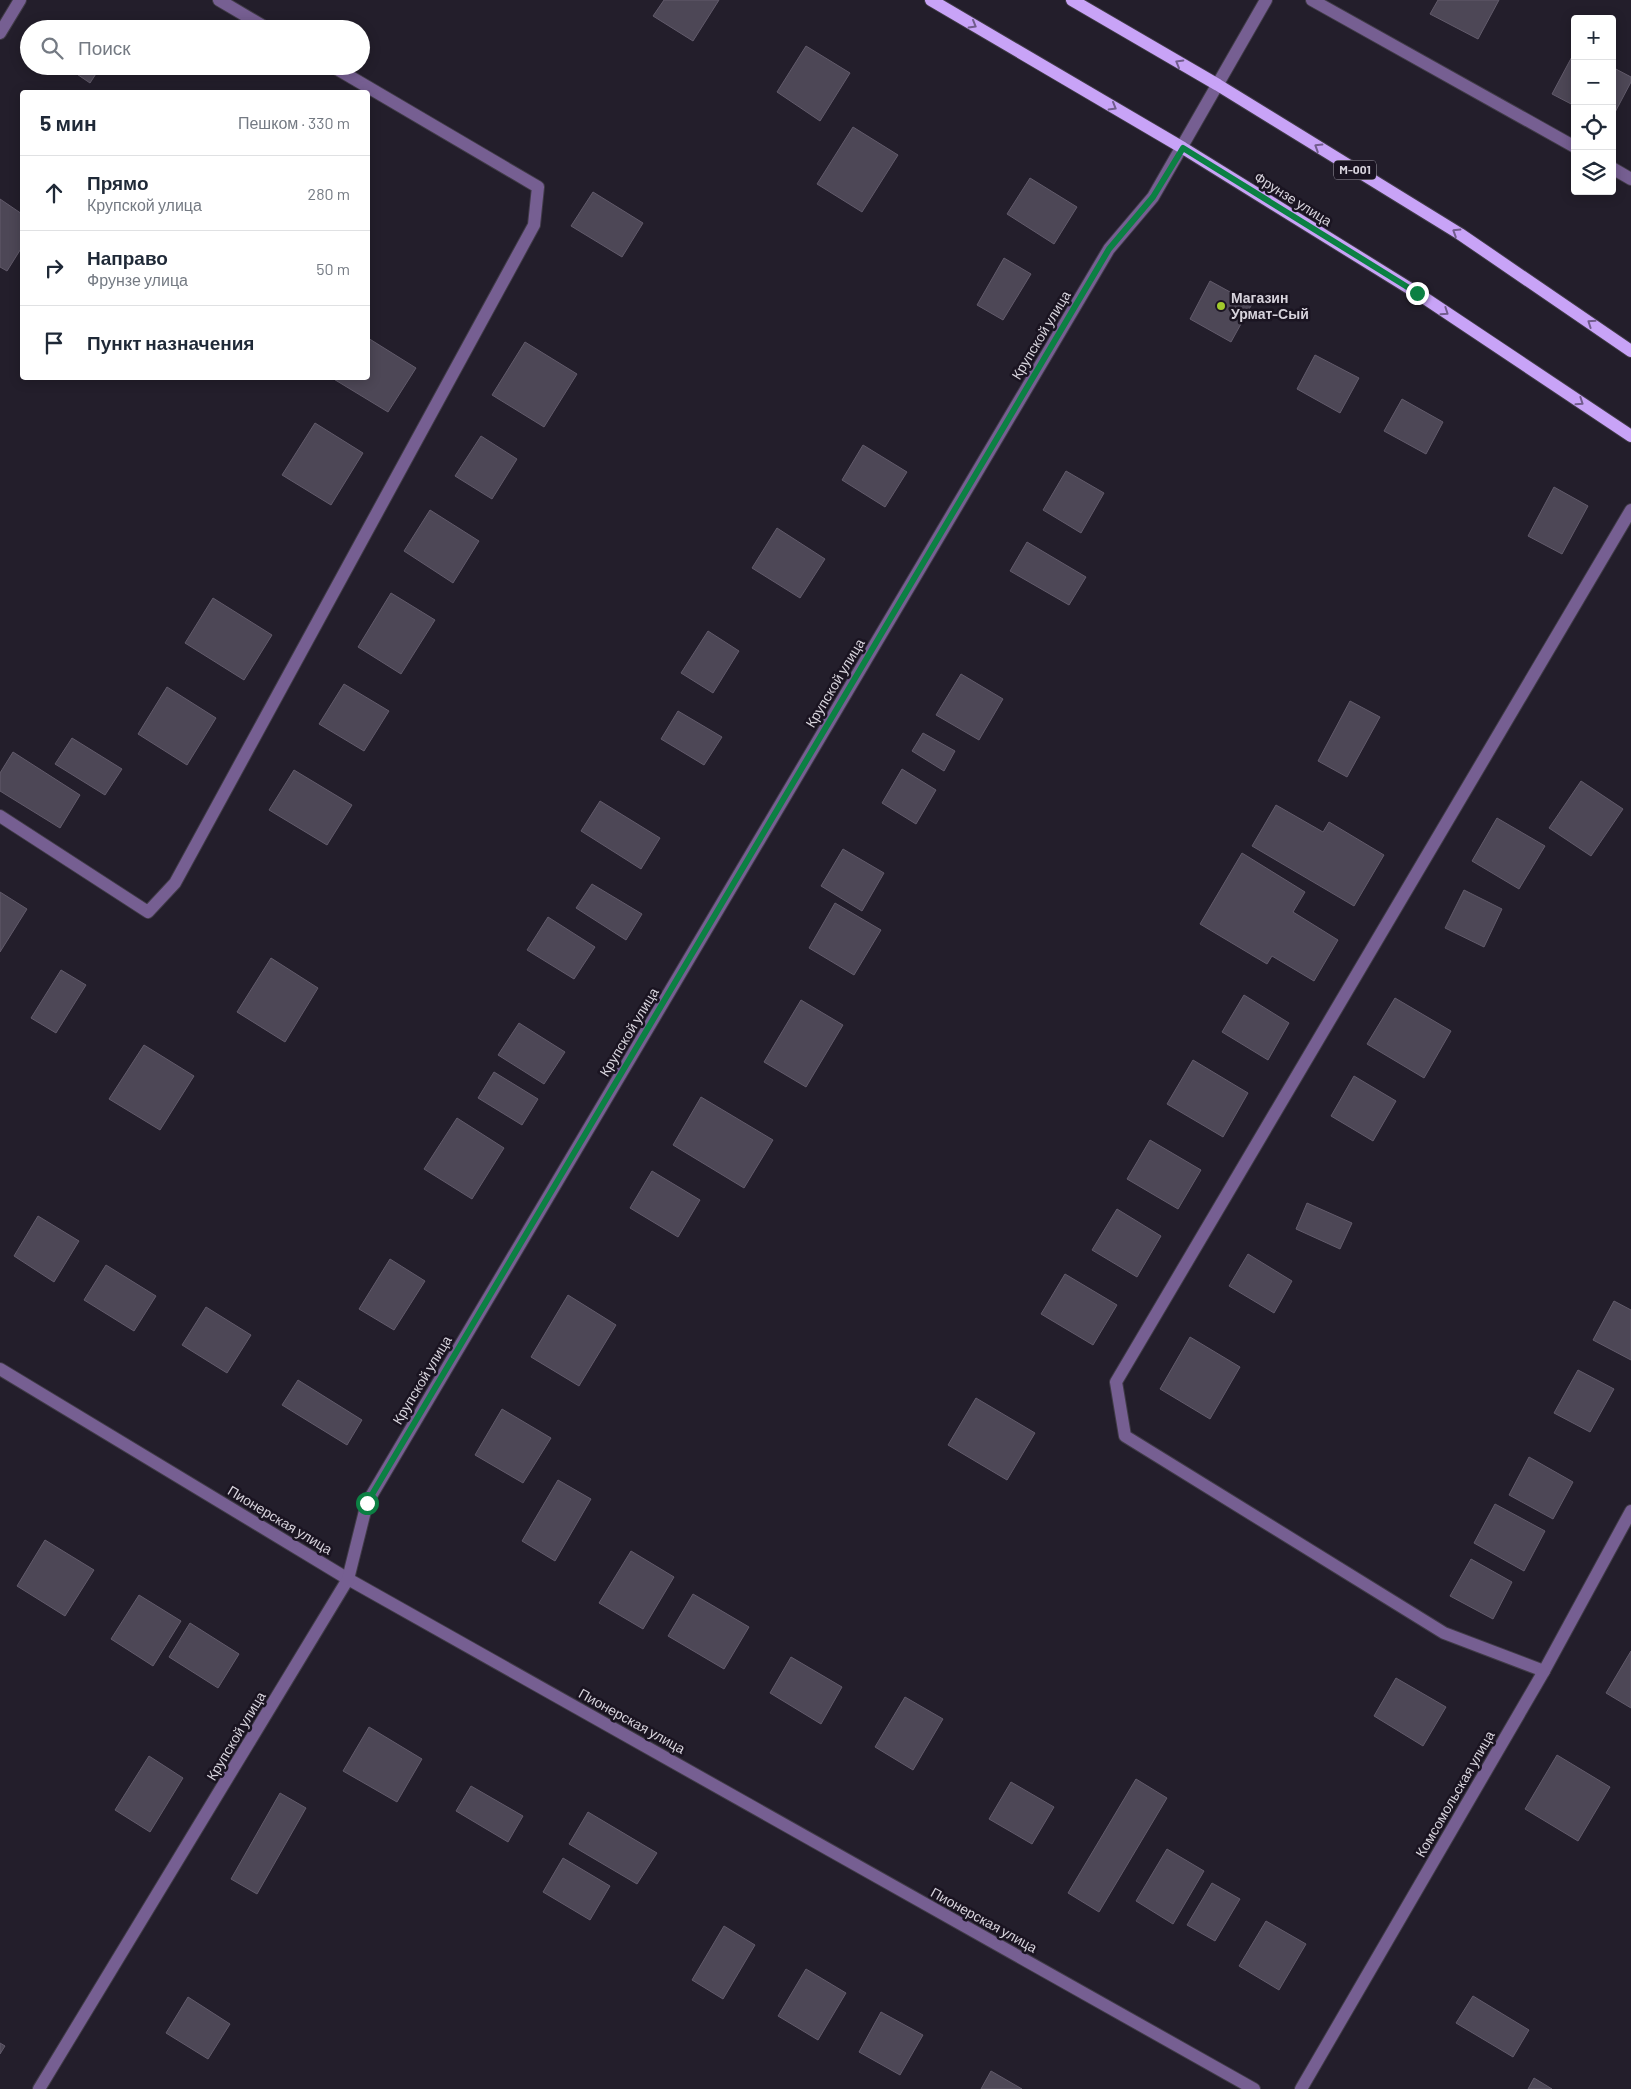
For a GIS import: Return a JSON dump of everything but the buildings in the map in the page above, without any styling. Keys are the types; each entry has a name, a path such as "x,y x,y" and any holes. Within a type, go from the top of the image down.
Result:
{"main road":[{"name":"Фрунзе улица","path":"931,0 1183,148 1417,293 1631,436"},
{"name":"M-001","path":"1072,0 1218,86 1460,234 1631,351"}],"street":[{"path":"0,33 20,0"},
{"path":"219,0 253,20"},
{"name":"Крупской улица","path":"39,2089 348,1579 367,1503 1109,249 1153,197 1183,148 1266,0"},
{"path":"1312,0 1571,145"},
{"path":"0,816 148,912 175,883 534,224 538,187 347,75"},
{"path":"1616,170 1631,179"},
{"path":"1544,1671 1444,1633 1125,1436 1116,1382 1631,510"},
{"name":"Пионерская улица","path":"0,1369 348,1579 1254,2089"},
{"name":"Комсомольская улица","path":"1301,2089 1544,1671 1631,1511"}],"place":[{"name":"Магазин Урмат-Сый","path":"1221,306"}],"route":[{"path":"367,1503 1109,249 1153,197 1183,148 1417,293"}]}
